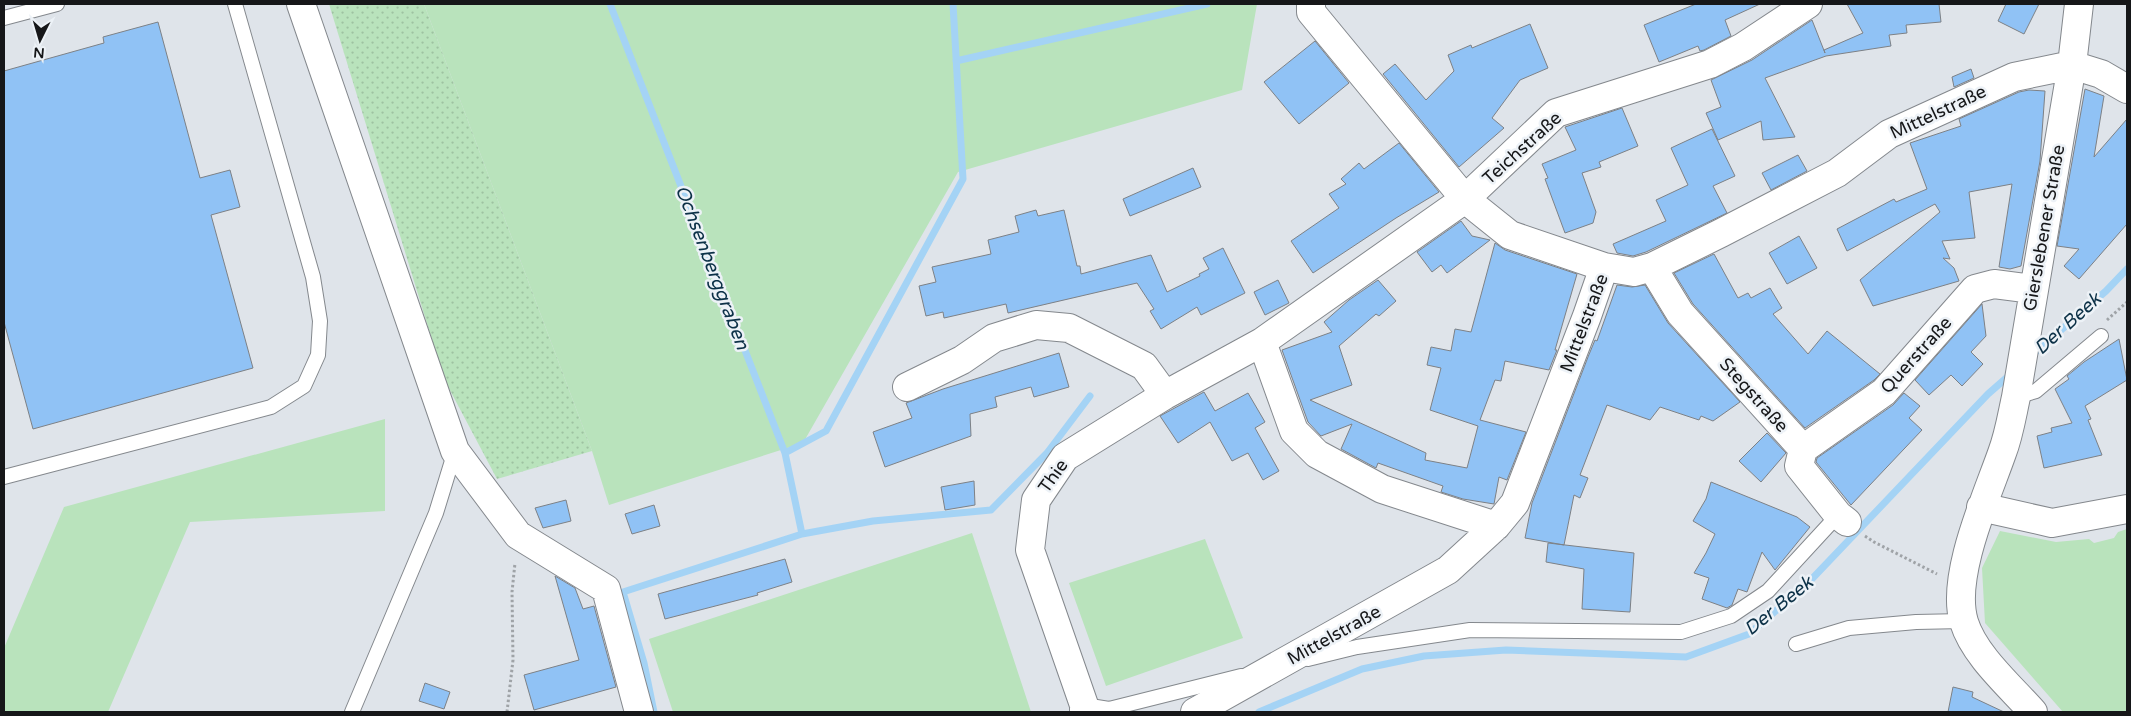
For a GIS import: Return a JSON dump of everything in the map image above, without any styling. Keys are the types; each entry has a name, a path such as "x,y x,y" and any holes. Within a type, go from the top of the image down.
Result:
{"street":[{"path":"301,4 455,452 518,535 606,590 640,712"},
{"path":"1311,4 1311,12 1465,200 1510,235 1604,267"},
{"name":"Teichstraße","path":"1262,342 1465,200 1556,113 1710,64 1744,47 1808,4"},
{"name":"Gierslebener Straße","path":"2033,712 1976,648 1964,621 1960,585 1981,507 2003,451 2017,393 2072,65 2079,4"},
{"name":"Mittelstraße","path":"1195,712 1448,570 1496,526 1515,503 1604,267 1634,272 1652,266 1837,173 1889,134 2014,77 2072,65 2101,74 2127,89"},
{"name":"Stegstraße","path":"1652,266 1680,313 1803,449"},
{"name":"Querstraße","path":"1803,449 1884,392 1975,289 1994,284 2034,289"},
{"path":"907,387 962,360 994,338 1036,325 1069,328 1144,366 1165,395"},
{"path":"1262,342 1294,431 1317,454 1382,489 1496,526"},
{"name":"Thie","path":"1084,709 1030,550 1036,500 1065,457 1165,395 1262,342"},
{"path":"1803,449 1799,466 1843,519"},
{"path":"1981,507 2052,523 2127,509"}],"lane":[{"path":"4,18 57,4"},
{"path":"4,477 271,407 304,386 318,355 320,321 313,277 234,4"},
{"path":"2017,393 2036,391 2101,336"},
{"path":"352,712 436,513 455,452"},
{"path":"1084,709 1109,709 1357,646 1470,630 1682,632 1731,616 1768,591 1843,519"},
{"path":"1796,644 1849,628 1916,622 1964,621"}],"path":[{"path":"2101,336 2102,325 2127,302"},
{"path":"507,712 513,660 512,592 518,535"},
{"path":"1874,542 1960,585"}],"green space":[{"path":"329,4 424,4 592,451 497,479 444,379"},
{"path":"424,4 1257,4 1242,90 958,172 803,443 609,505 592,451"},
{"path":"385,419 385,511 190,522 108,712 4,712 4,648 64,507"},
{"path":"2127,529 2127,712 2063,712 1985,623 1982,568 2000,531 2056,542 2089,539 2094,543 2114,538 2118,532"},
{"path":"972,533 1031,712 673,712 649,639"},
{"path":"1205,539 1243,638 1106,686 1069,583"}],"building":[{"path":"1696,4 1760,4 1725,20 1731,36 1704,50 1700,51 1698,46 1659,62 1644,25"},
{"path":"1847,4 1939,4 1941,22 1906,25 1907,33 1889,35 1891,46 1826,56 1765,78 1795,137 1763,140 1761,121 1718,140 1706,113 1721,107 1711,80 1752,60 1812,20 1825,53 1824,50 1863,33"},
{"path":"2006,4 2039,4 2024,34 1998,21"},
{"path":"158,22 200,178 230,170 240,207 211,215 253,368 33,429 4,322 4,71 104,43 103,37"},
{"path":"1530,24 1548,68 1520,80 1492,118 1504,128 1459,167 1383,74 1395,64 1426,100 1454,71 1448,55 1471,45 1472,48"},
{"path":"1315,41 1349,83 1299,124 1264,82"},
{"path":"1971,69 1974,78 1954,87 1952,77"},
{"path":"2085,89 2104,96 2094,157 2127,119 2127,224 2079,279 2064,266 2079,249 2057,246"},
{"path":"2029,90 2045,91 2040,161 2021,266 2010,269 1999,267 2012,184 1969,192 1975,238 1942,241 1950,259 1943,258 1954,268 1959,281 1873,306 1860,280 1940,212 1935,204 1847,251 1837,229 1894,199 1896,202 1927,189 1910,143 1961,126 1959,119 2019,92"},
{"path":"1622,108 1638,146 1599,162 1601,167 1582,173 1596,212 1593,223 1565,233 1545,179 1548,178 1542,164 1576,150 1565,127"},
{"path":"1712,129 1735,176 1713,186 1727,213 1646,252 1633,256 1617,253 1613,244 1666,221 1656,200 1688,185 1671,148"},
{"path":"1399,143 1439,192 1313,273 1291,241 1339,208 1329,194 1346,184 1341,179 1359,163 1364,169"},
{"path":"1798,155 1807,171 1771,190 1762,173"},
{"path":"1193,168 1201,187 1130,216 1123,199"},
{"path":"1036,210 1038,216 1064,210 1077,266 1080,266 1081,274 1151,255 1167,292 1200,276 1199,274 1209,269 1203,258 1223,248 1245,293 1201,315 1197,307 1161,329 1150,311 1154,309 1137,283 1008,313 1006,304 944,318 943,312 926,316 919,286 936,282 932,267 991,254 988,240 1019,232 1015,216"},
{"path":"1461,221 1472,236 1490,240 1447,273 1441,265 1432,272 1417,252"},
{"path":"1799,236 1817,268 1787,284 1769,253"},
{"path":"1495,243 1505,250 1577,274 1555,350 1557,350 1549,370 1505,361 1501,381 1495,380 1480,420 1526,432 1507,480 1499,477 1494,504 1463,499 1441,492 1443,486 1378,463 1376,468 1341,449 1352,424 1321,436 1308,422 1282,350 1332,332 1324,322 1349,300 1378,280 1396,301 1379,316 1376,314 1339,346 1352,385 1310,400 1426,453 1425,460 1467,468 1478,426 1430,410 1441,368 1427,365 1431,347 1451,351 1455,329 1471,332"},
{"path":"1714,254 1738,298 1748,293 1751,298 1770,288 1782,308 1773,314 1808,354 1827,331 1880,374 1805,428 1693,304 1674,273"},
{"path":"1278,280 1289,303 1265,315 1254,292"},
{"path":"1617,285 1632,287 1645,285 1668,323 1740,402 1713,421 1701,416 1699,420 1660,407 1650,420 1607,405 1580,475 1588,478 1580,498 1574,495 1564,545 1525,538 1532,503 1588,357 1595,340 1597,341"},
{"path":"1982,304 1986,336 1971,352 1983,364 1962,386 1951,375 1929,395 1915,380"},
{"path":"2119,339 2127,380 2085,406 2091,419 2088,420 2102,455 2044,468 2037,436 2052,432 2051,428 2072,423 2055,389 2069,379 2067,376 2084,362"},
{"path":"1059,353 1069,387 1034,397 1031,387 995,397 997,407 970,414 971,436 885,467 873,432 912,418 906,403 943,389"},
{"path":"1204,392 1215,411 1248,393 1265,422 1255,428 1279,471 1263,480 1248,453 1232,461 1210,422 1178,443 1160,416"},
{"path":"1904,393 1920,406 1909,418 1922,430 1851,505 1816,462 1817,458 1893,405"},
{"path":"1767,433 1786,453 1761,482 1739,461"},
{"path":"974,481 975,505 945,510 941,487"},
{"path":"1711,482 1797,517 1810,527 1775,570 1762,552 1747,592 1738,589 1732,605 1727,608 1702,599 1709,578 1694,573 1715,534 1693,521 1706,499"},
{"path":"566,500 571,521 543,528 535,508"},
{"path":"654,505 660,526 632,534 625,514"},
{"path":"1548,543 1634,553 1630,612 1582,609 1584,569 1546,562"},
{"path":"785,559 792,582 757,593 758,595 665,619 658,594"},
{"path":"555,576 575,588 583,609 594,606 616,687 534,710 524,675 579,660"},
{"path":"425,683 450,692 444,709 419,701"},
{"path":"1953,687 1973,692 1972,697 2004,712 1948,712"}],"waterway":[{"name":"Ochsenberggraben","path":"610,4 785,453 802,534"},
{"path":"785,453 826,431 963,179 953,4"},
{"path":"956,61 1207,4"},
{"name":"Der Beek","path":"2031,356 2106,291 2127,269"},
{"name":"Der Beek","path":"1259,712 1362,669 1424,656 1506,650 1686,657 1749,634 1809,582 1988,394 2012,373"},
{"path":"654,712 644,663 623,592 802,534 873,521 991,510 1047,453 1090,396"}]}
